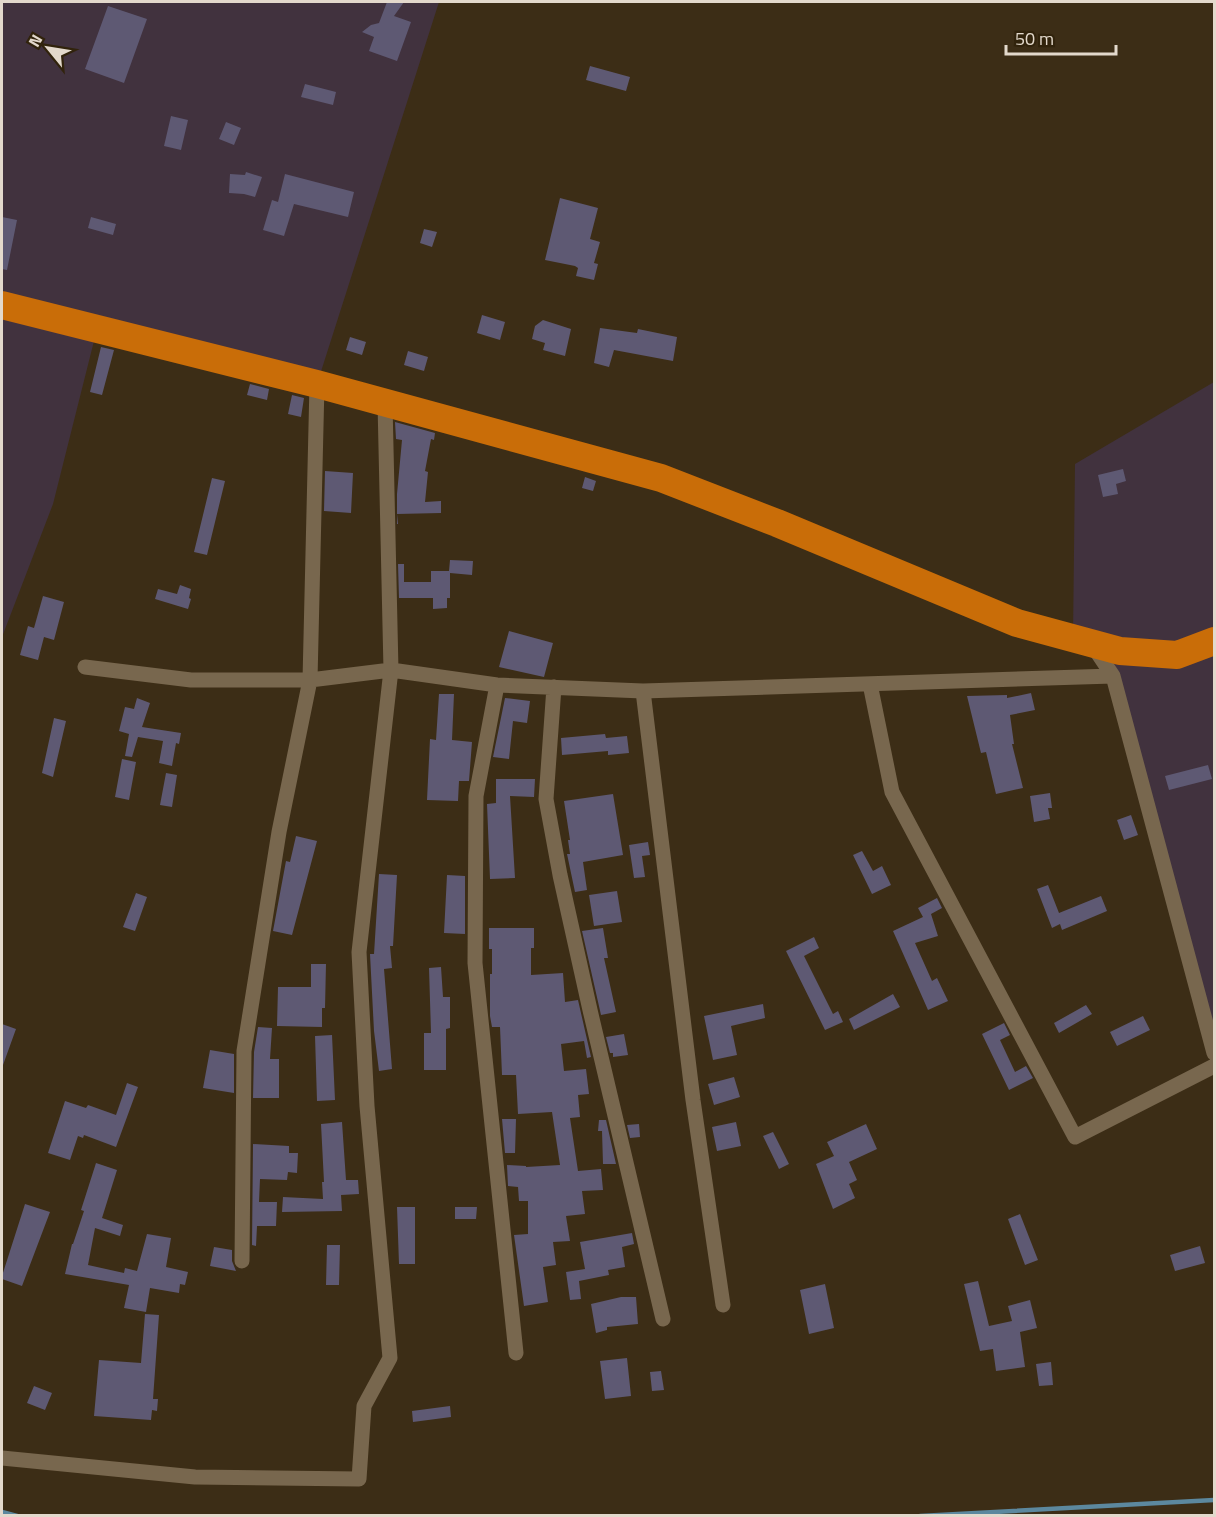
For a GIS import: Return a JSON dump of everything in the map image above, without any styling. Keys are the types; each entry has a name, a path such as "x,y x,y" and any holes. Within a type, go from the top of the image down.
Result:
{"highway":[{"path":"2,305 317,384 661,478 777,523 1017,623 1092,644 1120,651 1177,655 1215,641"}],"street":[{"path":"242,1261 244,1051 279,832 310,680 317,384"},
{"path":"2,1458 195,1477 359,1479 364,1406 390,1358 367,1106 359,952 391,670 385,403"},
{"path":"1092,644 1113,676 1215,1053"},
{"path":"85,668 191,680 310,680 391,670 497,686 643,691 1113,676"},
{"path":"870,684 892,792 1075,1137 1215,1066"},
{"path":"497,686 476,796 475,963 516,1353"},
{"path":"554,687 546,798 587,998 663,1319"},
{"path":"643,691 693,1100 723,1305"}],"shaded area":[{"path":"2,2 439,2 317,384 97,329 53,504 2,637"},
{"path":"1214,382 1214,1053 1113,676 1073,638 1075,464"}],"building":[{"path":"387,2 404,2 394,16 411,22 397,61 369,51 374,37 362,32 371,25 379,23"},
{"path":"108,6 147,19 124,83 85,69"},
{"path":"590,66 630,77 626,91 586,80"},
{"path":"305,84 336,92 333,105 301,97"},
{"path":"171,116 188,120 181,150 164,146"},
{"path":"226,122 241,128 234,145 219,139"},
{"path":"246,172 262,177 255,197 229,193 230,174 245,175"},
{"path":"285,174 354,192 348,217 294,204 284,236 263,230 272,200 278,202"},
{"path":"560,198 598,208 590,239 600,242 594,263 598,264 594,280 576,276 578,268 575,266 545,260"},
{"path":"2,217 17,220 7,270 2,269"},
{"path":"91,217 116,224 113,235 88,228"},
{"path":"424,229 437,232 432,247 420,243"},
{"path":"482,315 505,322 500,340 477,333"},
{"path":"543,320 571,329 565,356 543,350 545,343 532,339 535,326"},
{"path":"600,328 637,333 638,329 677,337 673,361 614,350 609,367 594,363"},
{"path":"350,337 366,342 362,355 346,350"},
{"path":"101,347 114,350 102,395 90,392"},
{"path":"408,351 428,357 424,371 404,365"},
{"path":"250,384 269,389 267,400 247,395"},
{"path":"292,395 304,398 301,417 288,414"},
{"path":"395,422 435,433 434,440 431,439 425,471 428,472 425,502 441,501 441,513 397,514 402,440 396,439"},
{"path":"1123,469 1126,481 1116,484 1118,494 1103,497 1098,475"},
{"path":"325,471 353,473 351,513 324,511"},
{"path":"585,477 596,481 593,491 582,488"},
{"path":"212,478 225,481 207,555 194,552"},
{"path":"450,560 473,561 472,575 450,573 450,598 447,598 447,608 433,609 433,598 399,598 398,564 404,564 404,582 431,582 431,571 449,571"},
{"path":"180,585 191,589 188,609 155,599 158,589 177,594"},
{"path":"43,596 64,602 54,640 44,637 38,660 20,655 28,626 34,628"},
{"path":"509,631 553,643 544,677 499,667"},
{"path":"1031,693 1035,710 1010,715 1014,744 1012,744 1023,788 996,794 986,752 981,753 967,696 1007,695 1007,698"},
{"path":"439,694 454,694 452,740 472,742 469,781 459,781 458,801 427,800 430,739 436,740"},
{"path":"137,698 150,703 142,727 181,733 179,744 176,743 172,766 159,763 163,741 138,737 132,757 125,756 129,734 119,731 125,707 134,709"},
{"path":"505,698 530,701 527,723 513,721 509,759 493,757"},
{"path":"54,718 66,721 53,777 42,773"},
{"path":"605,734 606,738 627,736 629,753 608,755 608,751 562,755 561,738"},
{"path":"122,759 136,762 129,800 115,797"},
{"path":"1208,765 1212,779 1169,790 1165,776"},
{"path":"166,773 177,775 172,807 160,805"},
{"path":"496,779 535,779 534,797 510,796 515,878 490,879 487,804 496,803"},
{"path":"1050,793 1052,808 1048,808 1050,819 1034,822 1030,796"},
{"path":"613,794 623,855 583,862 587,890 575,892 567,854 570,854 568,840 570,840 564,801"},
{"path":"1131,815 1138,835 1124,840 1117,820"},
{"path":"296,836 317,841 292,935 273,931 286,861 290,862"},
{"path":"648,842 650,855 642,856 645,877 634,878 629,845"},
{"path":"862,851 873,871 882,866 891,885 872,894 853,855"},
{"path":"379,874 397,875 393,946 390,946 392,968 384,969 392,1069 379,1071 374,1031 370,954 374,954"},
{"path":"447,875 465,876 465,934 444,933"},
{"path":"1048,885 1059,913 1101,896 1107,911 1062,930 1060,924 1052,928 1037,889"},
{"path":"617,891 622,922 594,926 589,895"},
{"path":"136,893 147,897 135,931 123,927"},
{"path":"937,898 942,908 931,914 938,936 915,943 932,981 937,978 948,1001 928,1010 893,931 923,917 918,908"},
{"path":"489,928 534,928 531,975 563,973 565,1002 578,1000 591,1057 587,1058 584,1041 561,1044 564,1071 586,1069 589,1094 578,1095 580,1117 570,1118 578,1171 601,1169 603,1190 582,1191 585,1214 566,1216 570,1241 553,1242 556,1265 543,1267 548,1302 524,1306 514,1235 528,1234 528,1201 519,1201 518,1187 508,1186 507,1165 526,1167 560,1165 552,1112 518,1114 516,1075 502,1075 500,1027 492,1027 490,1016 492,949 489,949"},
{"path":"603,928 608,958 604,958 616,1012 601,1015 582,931"},
{"path":"814,937 819,948 804,956 833,1014 838,1011 843,1022 825,1030 786,951"},
{"path":"311,964 326,964 322,1027 277,1026 278,987 311,987"},
{"path":"441,967 443,997 450,997 450,1028 446,1029 446,1070 424,1070 424,1033 431,1033 429,968"},
{"path":"893,994 900,1007 854,1030 849,1019"},
{"path":"763,1004 765,1018 731,1026 737,1055 713,1060 704,1016"},
{"path":"1086,1005 1092,1014 1059,1033 1054,1023"},
{"path":"1143,1016 1150,1030 1117,1046 1110,1032"},
{"path":"1004,1023 1010,1035 1000,1040 1015,1072 1026,1066 1033,1078 1009,1090 982,1034"},
{"path":"2,1024 16,1029 3,1065 2,1065"},
{"path":"258,1027 272,1028 270,1059 279,1059 279,1098 253,1098 254,1052"},
{"path":"624,1034 628,1055 613,1057 606,1037"},
{"path":"332,1035 335,1100 317,1101 315,1036"},
{"path":"210,1050 234,1054 234,1093 203,1088"},
{"path":"734,1077 740,1097 714,1105 708,1084"},
{"path":"127,1083 138,1087 116,1147 84,1135 83,1138 78,1136 70,1160 48,1153 65,1101 86,1108 88,1105 116,1115"},
{"path":"502,1119 516,1119 515,1153 505,1153"},
{"path":"599,1120 606,1120 616,1164 603,1164 602,1131 598,1131"},
{"path":"342,1122 346,1180 358,1180 359,1194 341,1195 342,1211 282,1212 283,1197 323,1199 321,1124"},
{"path":"736,1122 741,1146 717,1151 712,1127"},
{"path":"639,1124 640,1137 630,1138 627,1125"},
{"path":"866,1124 877,1149 849,1162 857,1180 849,1184 855,1198 833,1209 816,1164 834,1156 827,1142"},
{"path":"773,1132 789,1164 779,1169 763,1136"},
{"path":"253,1144 289,1146 289,1153 298,1153 297,1173 288,1172 287,1180 260,1179 259,1202 277,1202 276,1226 257,1226 256,1246 252,1245"},
{"path":"96,1163 117,1170 102,1218 123,1225 120,1236 95,1228 88,1265 124,1273 125,1268 137,1271 147,1234 171,1238 166,1267 188,1272 185,1285 180,1284 179,1293 150,1288 146,1312 124,1308 129,1285 65,1274 72,1244 84,1211 81,1210"},
{"path":"25,1204 50,1212 22,1286 2,1279 2,1276"},
{"path":"397,1207 415,1207 415,1264 399,1264"},
{"path":"455,1207 477,1207 476,1219 455,1219"},
{"path":"1020,1214 1038,1260 1025,1265 1008,1219"},
{"path":"632,1233 634,1244 622,1247 625,1267 608,1270 609,1275 579,1281 581,1299 570,1300 566,1272 585,1269 580,1242"},
{"path":"327,1245 340,1245 339,1285 326,1285"},
{"path":"1200,1246 1205,1263 1175,1271 1170,1255"},
{"path":"214,1247 232,1250 232,1261 236,1271 210,1266"},
{"path":"978,1281 989,1326 1012,1321 1008,1306 1030,1300 1037,1328 1020,1332 1025,1367 996,1371 993,1349 980,1351 964,1284"},
{"path":"825,1284 834,1328 809,1334 800,1290"},
{"path":"621,1297 636,1297 638,1324 607,1327 607,1330 596,1333 591,1304"},
{"path":"145,1314 159,1315 153,1399 158,1399 157,1411 152,1410 151,1420 94,1416 99,1360 141,1363"},
{"path":"627,1358 631,1396 605,1399 600,1361"},
{"path":"1051,1362 1053,1385 1039,1386 1036,1364"},
{"path":"661,1371 664,1390 652,1391 650,1372"},
{"path":"34,1386 52,1393 45,1410 27,1403"},
{"path":"450,1406 451,1417 413,1422 412,1411"}],"waterway":[{"path":"920,1516 1214,1500"},
{"path":"2,1512 17,1516"}]}
